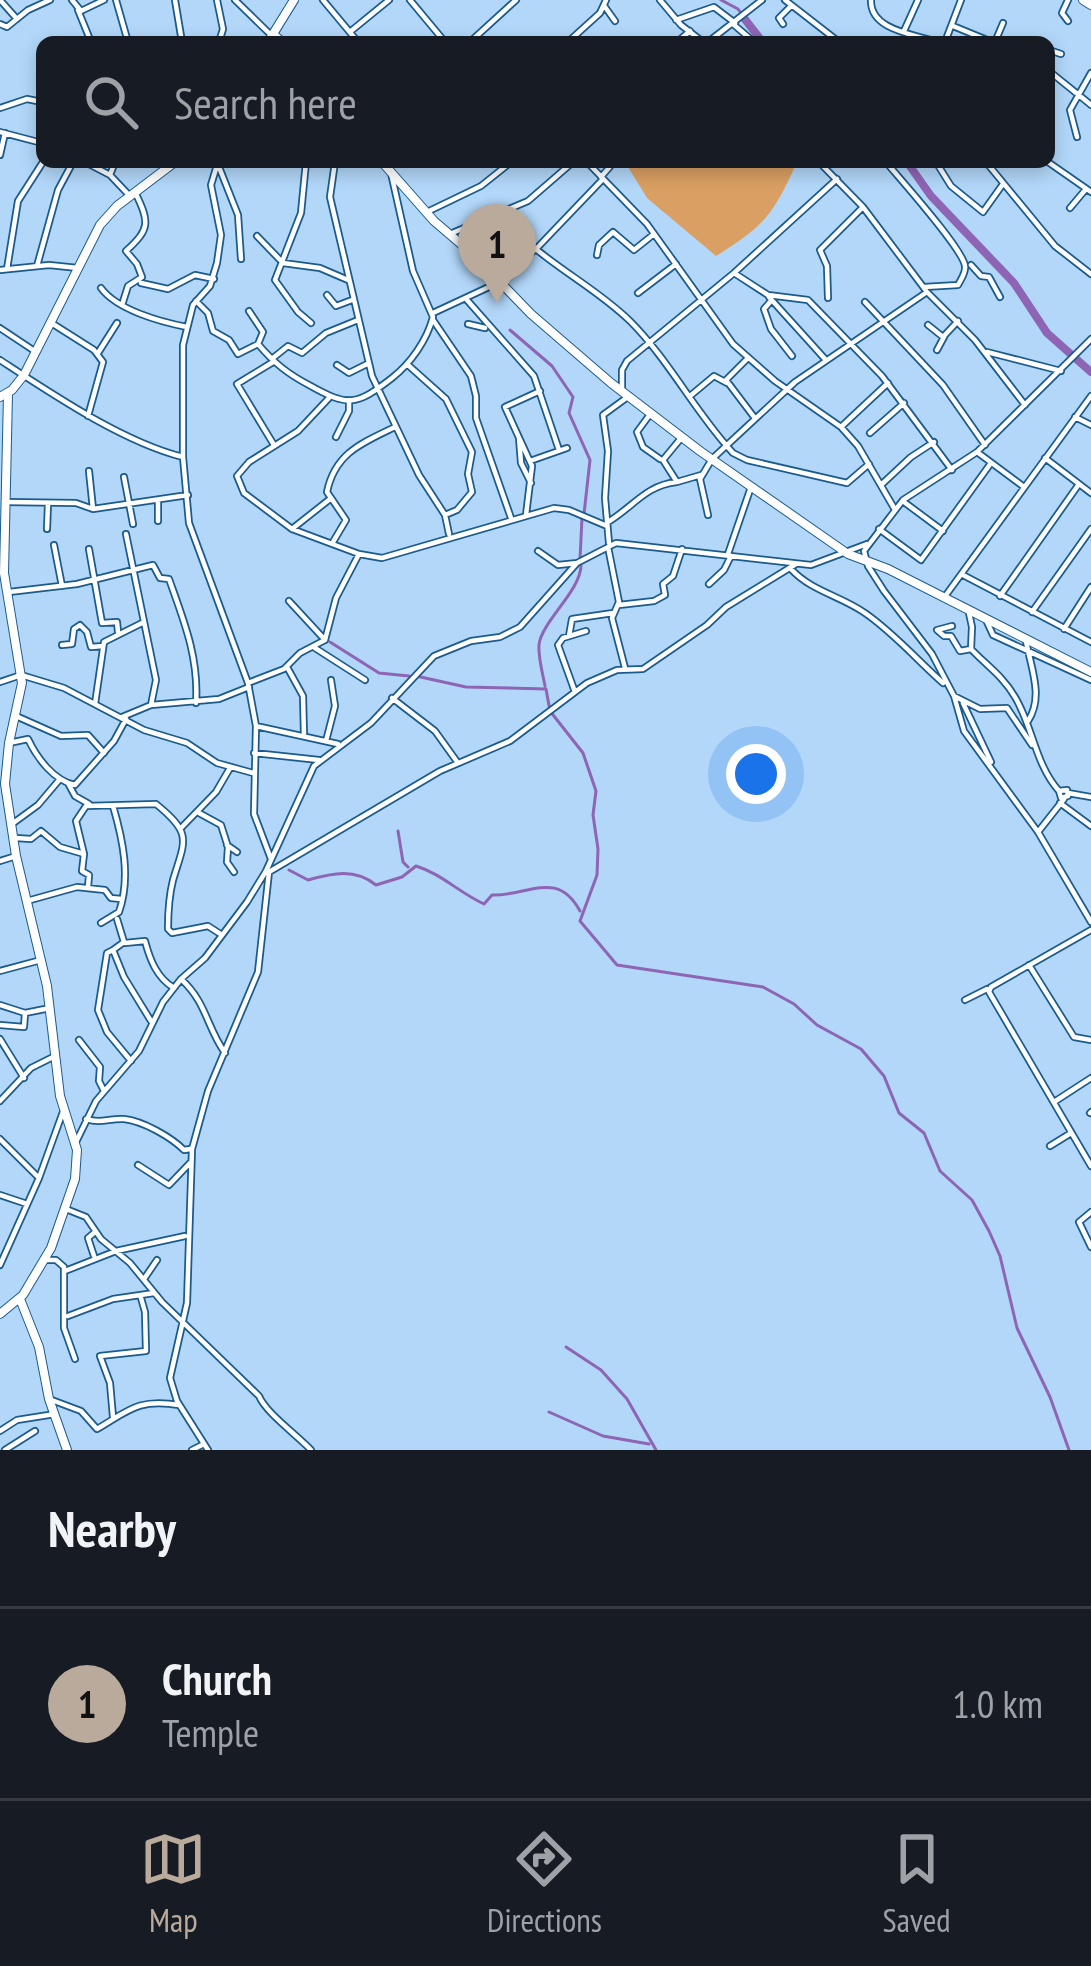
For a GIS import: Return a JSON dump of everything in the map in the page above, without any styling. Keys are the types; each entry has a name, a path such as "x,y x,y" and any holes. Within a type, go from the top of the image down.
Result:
{"street":[{"path":"0,0 17,19"},
{"path":"0,24 8,27 50,0"},
{"path":"72,0 89,36"},
{"path":"78,10 104,0"},
{"path":"116,0 126,36"},
{"path":"175,0 181,36"},
{"path":"217,0 221,36"},
{"path":"235,0 270,36"},
{"path":"272,36 293,0"},
{"path":"323,0 354,36"},
{"path":"351,31 389,0"},
{"path":"410,0 440,36"},
{"path":"502,0 508,8"},
{"path":"477,36 516,0"},
{"path":"660,0 697,36"},
{"path":"715,36 762,0"},
{"path":"871,0 876,19 919,36"},
{"path":"904,31 918,0"},
{"path":"948,36 961,0"},
{"path":"1068,0 1062,14 1068,21"},
{"path":"1083,0 1091,5"},
{"path":"574,36 606,3 615,21"},
{"path":"783,24 779,18 788,3 826,36"},
{"path":"676,20 714,7 747,36"},
{"path":"997,36 1003,22"},
{"path":"952,26 978,36"},
{"path":"685,36 691,31"},
{"path":"1055,52 1061,54"},
{"path":"1077,137 1070,110 1091,73"},
{"path":"1055,76 1091,105"},
{"path":"0,108 36,101"},
{"path":"0,155 3,133 36,141"},
{"path":"1055,167 1089,191 1070,208"},
{"path":"39,168 15,209 3,269 79,268"},
{"path":"37,266 58,190 70,168"},
{"path":"97,168 132,194 146,220 143,237 126,250 141,271 137,282"},
{"path":"110,175 113,168"},
{"path":"0,1314 20,1299 45,1260 76,1170 76,1142 64,1109 50,1008 5,784 6,741 21,675 2,573 7,502 4,395 24,375 37,352 100,225 167,168"},
{"path":"217,168 212,182 220,236 214,279 196,302 188,327 182,384 183,457 189,523 249,685 256,726 254,814 271,860"},
{"path":"220,168 238,215 241,259"},
{"path":"305,168 301,213 275,280 311,323"},
{"path":"334,168 330,196 377,391 418,475 445,514 450,536"},
{"path":"387,168 531,314 712,459 848,554 944,598 1091,676"},
{"path":"427,212 481,186 504,168"},
{"path":"449,234 502,214 539,193 566,168"},
{"path":"593,168 655,234 722,332 748,358 842,427 895,509"},
{"path":"258,344 272,361 329,398 349,402 377,391 408,365 433,316 499,280 610,168"},
{"path":"825,168 863,207 925,290 958,321 1025,405"},
{"path":"891,168 970,264 981,276 989,277 1000,297"},
{"path":"940,168 951,186 983,212 1003,184"},
{"path":"991,168 1055,246 1091,274"},
{"path":"390,171 409,255 433,316 471,376 476,418 511,519"},
{"path":"626,394 623,366 837,179"},
{"path":"828,298 821,247 863,207"},
{"path":"502,214 532,250 574,275 628,319 726,446 741,458 847,482 869,464"},
{"path":"597,256 598,247 613,232 634,250 655,234"},
{"path":"257,236 283,263 320,268 348,280"},
{"path":"638,293 676,264"},
{"path":"607,524 651,488 701,475 788,388 925,290 957,286 970,264"},
{"path":"734,273 784,310 825,359"},
{"path":"122,305 128,286 137,282 168,289 195,275 214,279"},
{"path":"101,288 105,296 122,305 188,327"},
{"path":"327,295 336,306 352,300"},
{"path":"769,297 805,298 888,383 952,470"},
{"path":"769,297 764,309 770,327 792,356"},
{"path":"467,300 532,373 563,449 530,461"},
{"path":"196,302 208,313 213,331 229,340 238,354 258,344 263,332 249,311"},
{"path":"865,302 943,385 985,445"},
{"path":"274,447 237,384 288,346 302,353 326,333 358,320"},
{"path":"937,350 958,321"},
{"path":"98,353 117,323"},
{"path":"52,324 98,353 103,369 88,416"},
{"path":"468,324 488,328"},
{"path":"928,325 944,337"},
{"path":"0,328 37,352"},
{"path":"192,1450 206,1447 179,1405 170,1378 183,1322 192,1149 208,1091 258,972 271,860 319,760 370,723 440,652 500,637 524,624 577,563 608,545 632,542 794,567 817,564 867,544 903,500 977,452 1091,339"},
{"path":"984,351 1061,371"},
{"path":"727,382 748,358"},
{"path":"0,360 88,416 183,457"},
{"path":"337,365 350,373 369,363"},
{"path":"408,365 446,399 473,457 468,474 472,492 457,510 445,514"},
{"path":"690,395 714,376 727,382 754,417"},
{"path":"842,427 888,383"},
{"path":"526,515 530,461 506,407 540,391"},
{"path":"625,668 614,629 619,604 608,545 604,494 608,451 603,415 626,394"},
{"path":"944,598 1091,396"},
{"path":"329,398 298,431 244,466 237,476 253,502 292,530 359,554 394,556 450,536 562,508 607,524"},
{"path":"336,437 349,402"},
{"path":"870,433 904,403"},
{"path":"651,413 638,434 677,482"},
{"path":"1076,417 1091,425"},
{"path":"333,542 346,520 327,488 343,457 395,427"},
{"path":"468,443 482,433"},
{"path":"519,435 521,463 531,483"},
{"path":"662,458 682,437"},
{"path":"881,485 934,442"},
{"path":"977,452 1024,487"},
{"path":"1045,458 1091,492"},
{"path":"879,529 921,560 991,463"},
{"path":"89,471 93,509"},
{"path":"701,475 708,515"},
{"path":"124,477 133,524"},
{"path":"1000,596 1079,484"},
{"path":"709,584 724,570 751,487"},
{"path":"7,502 76,503 93,509 188,496"},
{"path":"292,530 330,499"},
{"path":"158,500 158,521"},
{"path":"903,500 943,531"},
{"path":"47,529 48,504"},
{"path":"1032,612 1091,530"},
{"path":"126,534 156,680 151,705"},
{"path":"867,544 865,559 924,642 954,696 980,710 1007,708 1058,791 1064,788 1064,798 1038,832"},
{"path":"54,545 62,586"},
{"path":"89,549 102,623 117,622 118,634"},
{"path":"619,604 651,602 665,595 663,584 673,576 682,550"},
{"path":"538,551 558,565 577,563"},
{"path":"69,785 81,782 124,718 151,705 220,699 326,640 337,598 359,554"},
{"path":"5,592 96,580 153,565 160,578 169,579 198,667 196,703"},
{"path":"76,1142 86,1119 131,1061 174,988 205,958 268,872 458,763 510,741 604,674 643,669 726,607 794,567"},
{"path":"794,567 799,578 881,624 948,686"},
{"path":"962,574 1091,642"},
{"path":"1064,629 1091,587"},
{"path":"1083,598 1091,602"},
{"path":"289,601 326,640"},
{"path":"569,636 572,619 614,613"},
{"path":"969,613 973,627 970,649"},
{"path":"95,704 103,646 109,637 146,621"},
{"path":"62,645 72,644 74,628 80,626 91,646 103,646"},
{"path":"952,626 937,630 951,636 960,650 970,649 987,660 1016,697 1035,749"},
{"path":"575,692 558,649 560,641 586,632"},
{"path":"1027,646 1036,699 1028,721"},
{"path":"315,648 365,680"},
{"path":"286,666 303,696 304,735"},
{"path":"0,682 21,675 64,688 154,734 187,743 230,767 253,773"},
{"path":"326,742 335,706 331,680"},
{"path":"954,696 960,722 1038,832 1091,926 965,1000"},
{"path":"392,698 435,731 458,763"},
{"path":"963,704 995,773"},
{"path":"15,715 61,736 88,735 104,753"},
{"path":"256,726 338,745"},
{"path":"6,741 28,739 74,796 89,804 156,804 182,828 185,845 172,886 168,929 172,933 208,926 222,934"},
{"path":"254,752 319,760"},
{"path":"182,828 200,813 230,767"},
{"path":"11,824 38,806 60,779"},
{"path":"1064,798 1091,797"},
{"path":"1064,798 1091,826"},
{"path":"88,887 76,818 89,804"},
{"path":"113,806 126,873 116,916 123,943"},
{"path":"200,813 221,825 226,862 234,872"},
{"path":"13,838 31,839 40,831 60,848 84,854"},
{"path":"227,845 237,852"},
{"path":"0,860 16,856"},
{"path":"27,901 50,892 88,887 123,899"},
{"path":"101,923 116,916"},
{"path":"131,1061 107,1032 98,1010 107,953 123,943 145,941 151,964 174,988"},
{"path":"113,950 151,1021"},
{"path":"0,971 41,960"},
{"path":"1029,964 1074,1037 1091,1040"},
{"path":"181,979 202,1000 211,1032 225,1053"},
{"path":"991,987 992,997 1091,1166"},
{"path":"0,1005 25,1012 50,1008"},
{"path":"0,1025 24,1027 25,1012"},
{"path":"0,1039 2,1050 12,1055 15,1069 24,1078"},
{"path":"79,1040 100,1066 104,1092"},
{"path":"0,1101 37,1064 56,1056"},
{"path":"1054,1102 1088,1080 1091,1088"},
{"path":"0,1265 40,1178 64,1109"},
{"path":"86,1119 102,1124 128,1120 161,1131 184,1150 192,1149"},
{"path":"1050,1146 1072,1133"},
{"path":"0,1139 40,1178"},
{"path":"138,1165 169,1185 190,1163"},
{"path":"0,1195 27,1204"},
{"path":"64,1209 86,1217 154,1294 311,1450"},
{"path":"1091,1212 1079,1222 1091,1247"},
{"path":"95,1232 88,1240 96,1257"},
{"path":"64,1270 116,1251 188,1236"},
{"path":"45,1260 56,1259 64,1270 64,1328 75,1359"},
{"path":"144,1279 157,1260"},
{"path":"66,1319 113,1299 154,1294"},
{"path":"112,1417 110,1383 100,1357 146,1351 141,1298"},
{"path":"20,1299 67,1450"},
{"path":"50,1399 81,1412 97,1429 122,1410 154,1403 179,1405"},
{"path":"0,1431 17,1420 56,1414"},
{"path":"5,1450 35,1431"}],"shaded area":[{"path":"629,168 794,168 766,217 716,256 647,198"}],"waterway":[{"path":"721,0 743,16"},
{"path":"744,18 758,36"},
{"path":"911,168 931,196 1014,283 1047,333 1091,372"},
{"path":"510,330 552,366 573,397 569,413 590,460 584,514"},
{"path":"580,559 582,518"},
{"path":"545,686 541,636 575,585 581,565"},
{"path":"330,642 379,673 409,676"},
{"path":"416,676 466,687 546,689 550,711 583,753 596,791 597,875 580,921 617,965 763,987 861,1049 884,1076 899,1113 924,1133 940,1171 972,1200 989,1231 1000,1256 1017,1328 1069,1450"},
{"path":"398,831 408,867"},
{"path":"289,870 308,880 352,874 376,885 402,877 416,866 484,904 492,895 552,888 571,898 580,911"},
{"path":"566,1347 601,1370 627,1399 656,1450"},
{"path":"549,1412 603,1436 649,1444"}],"place":[{"name":"Church","path":"497,303"}]}
